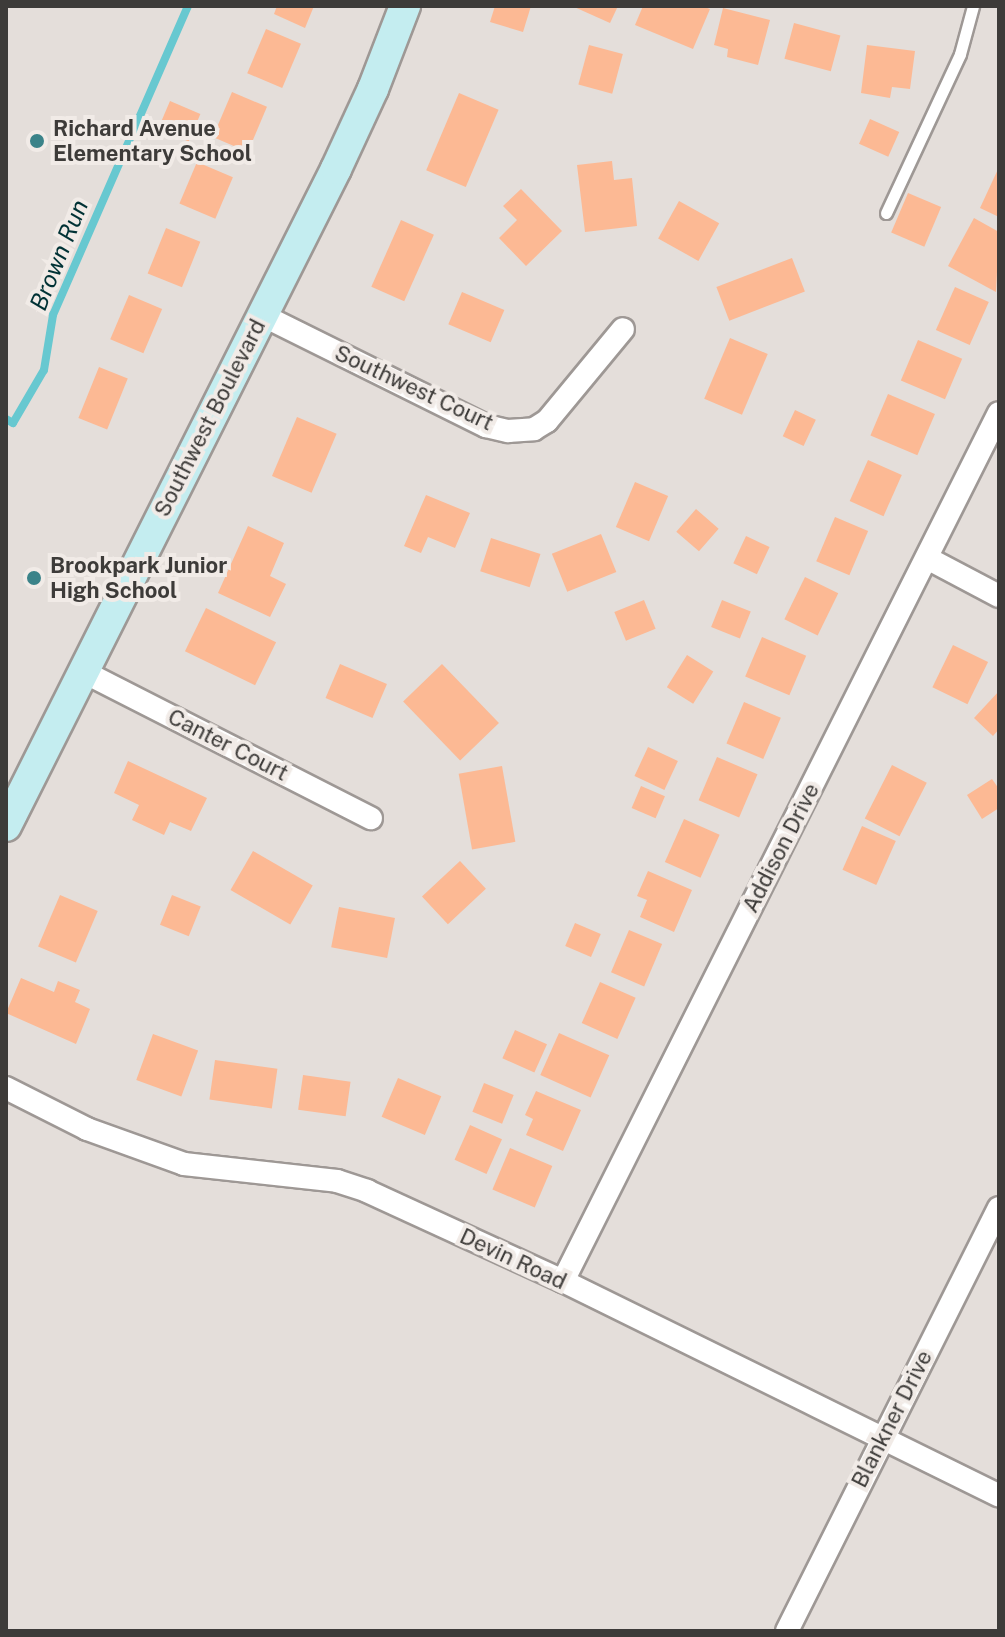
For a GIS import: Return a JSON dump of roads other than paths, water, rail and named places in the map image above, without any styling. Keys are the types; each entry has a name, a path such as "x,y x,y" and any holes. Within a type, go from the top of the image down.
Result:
{"street":[{"name":"Southwest Boulevard","path":"6,826 355,129 405,6"},
{"name":"Southwest Court","path":"262,315 486,426 508,431 534,429 547,421 623,329"},
{"name":"Addison Drive","path":"563,1281 999,413"},
{"path":"927,558 999,596"},
{"name":"Canter Court","path":"84,672 371,818"},
{"name":"Devin Road","path":"6,1088 87,1129 184,1164 337,1181 367,1191 563,1281 999,1496"},
{"name":"Blankner Drive","path":"787,1631 881,1438 999,1208"}],"lane":[{"path":"886,213 960,54 973,6"}],"waterway":[{"name":"Brown Run","path":"6,419 13,423 44,370 53,315 188,6"}],"place":[{"name":"Richard Avenue Elementary School","path":"37,141"},
{"name":"Brookpark Junior High School","path":"34,578"}]}
